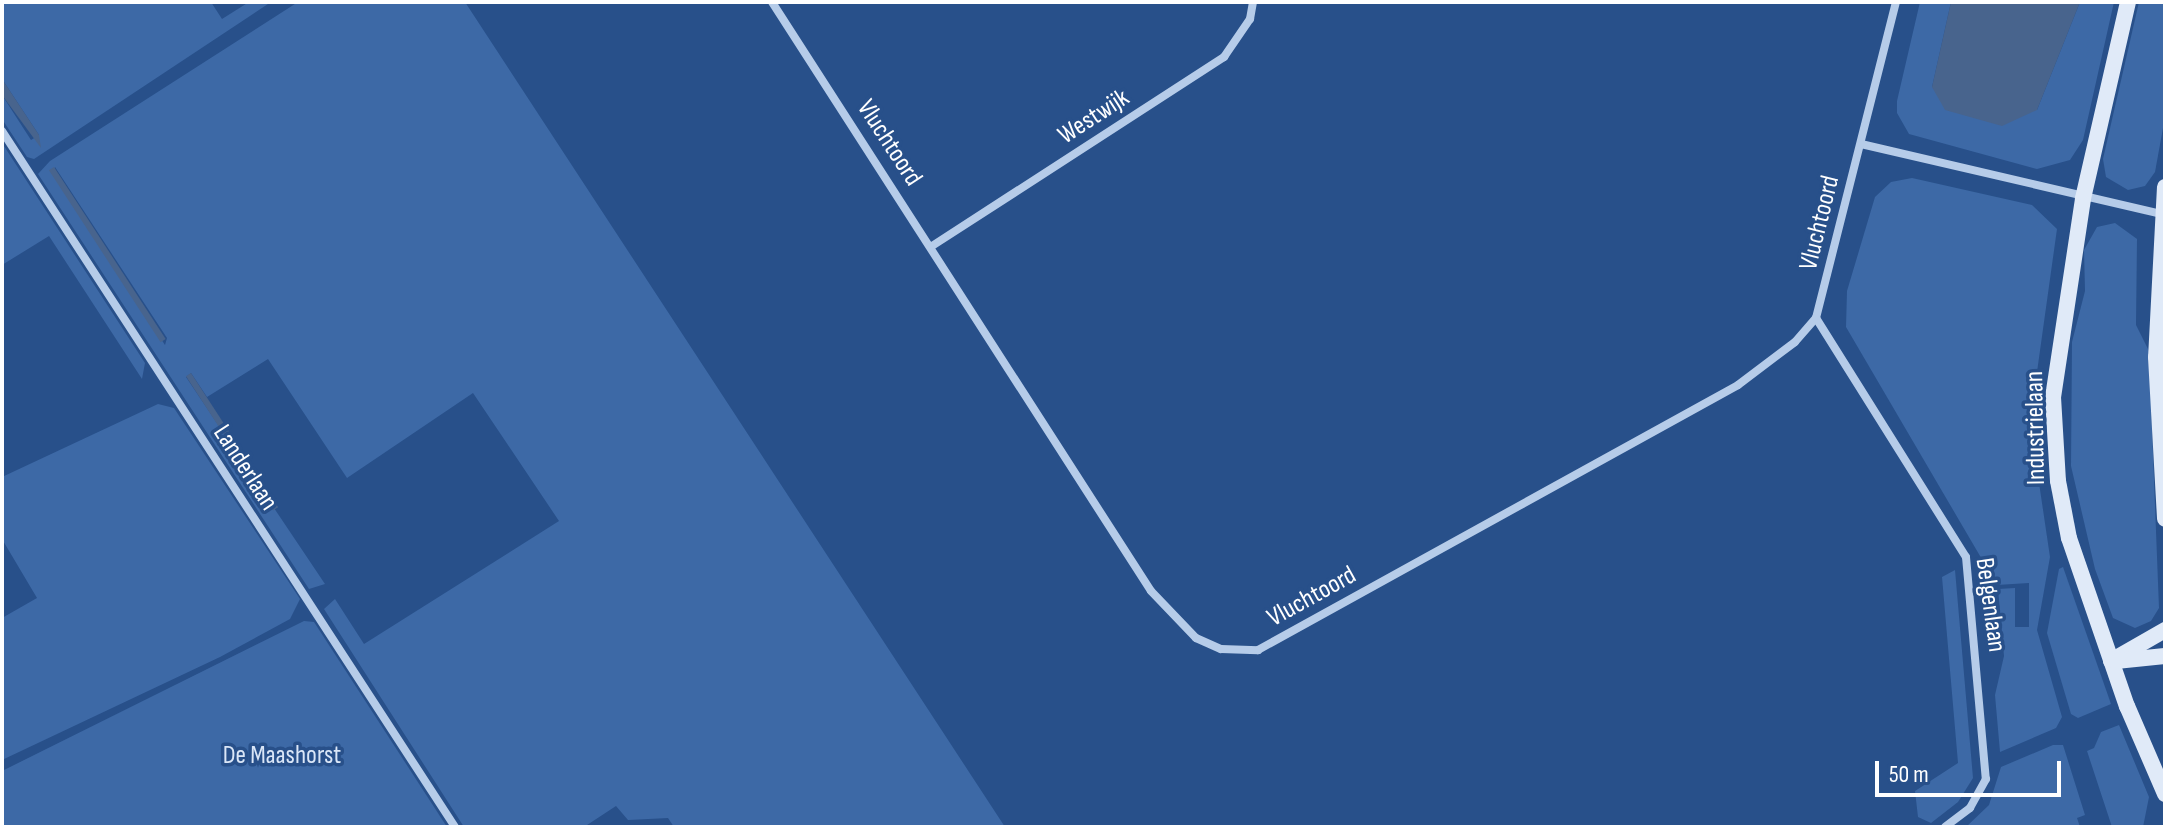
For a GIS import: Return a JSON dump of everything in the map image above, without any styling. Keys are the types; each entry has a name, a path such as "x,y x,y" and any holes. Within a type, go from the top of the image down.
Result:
{"main road":[{"name":"Industrielaan","path":"2128,2 2083,199 2053,397 2058,481 2069,538 2111,661 2165,794"},
{"path":"2165,187 2161,214 2156,357 2165,519"},
{"path":"2111,661 2165,630"},
{"path":"2111,661 2165,656"}],"street":[{"name":"Vluchtoord","path":"772,2 932,246 1151,591 1174,620 1221,649 1258,650 1738,385 1795,342 1816,318 1896,2"},
{"name":"Westwijk","path":"932,246 1224,57 1250,19 1253,2"},
{"name":"Landerlaan","path":"2,131 455,827"},
{"name":"Vluchtoord","path":"1861,144 2083,199 2161,214"},
{"name":"Belgenlaan","path":"1816,318 1966,557 1986,779 1970,808 1945,827"}],"green space":[{"path":"2,2 211,2 222,19 249,2 271,2 34,159 27,157 2,119 2,95 31,140 39,135 2,79"},
{"path":"298,2 465,2 1005,827 674,827 668,818 628,820 616,806 584,827 464,827 324,609 335,599 364,644 559,521 473,393 347,478 268,359 207,397 191,373 186,377 325,584 309,589 38,174 50,161","holes":["55,167 167,338 165,345 53,174"]},
{"path":"1920,2 1951,2 1932,87 2037,110 2080,2 2114,2 2083,140 2070,160 2037,169 1909,134 1897,113 1897,101"},
{"path":"2139,2 2165,2 2165,117 2155,172 2145,186 2128,190 2106,177 2103,159"},
{"path":"2,143 145,363 142,379 49,236 2,265"},
{"path":"1912,178 2032,205 2057,229 2030,422 2050,557 2037,630 2062,717 2056,728 2000,752 1995,695 2004,656 1998,589 2015,588 2015,627 2029,627 2029,583 1997,585 1846,327 1847,291 1875,197 1891,182"},
{"path":"2115,223 2137,239 2136,325 2149,351 2159,608 2151,621 2135,628 2113,618 2095,569 2071,466 2072,342 2085,291 2084,250 2097,227"},
{"path":"158,404 174,408 300,599 290,619 220,657 2,760 2,618 37,598 2,539 2,477"},
{"path":"2063,567 2111,704 2078,718 2071,714 2047,633 2059,569"},
{"path":"1955,570 1973,778 1958,802 1931,823 1918,817 1915,791 1958,763 1942,577"},
{"name":"De Maashorst","path":"304,621 314,622 447,827 2,827 2,771"},
{"path":"2119,725 2149,797 2143,827 2112,827 2087,751 2094,748 2101,732"},
{"path":"2053,745 2063,745 2085,815 2077,818 2080,827 1966,827 1989,805 2001,767"}],"shaded area":[{"path":"1951,2 2080,2 2037,110 2002,126 1945,110 1932,87"},
{"path":"2,79 39,135 41,148 2,95"},
{"path":"54,167 166,339 161,342 49,170"},
{"path":"191,373 278,507 273,510 186,376"}]}
